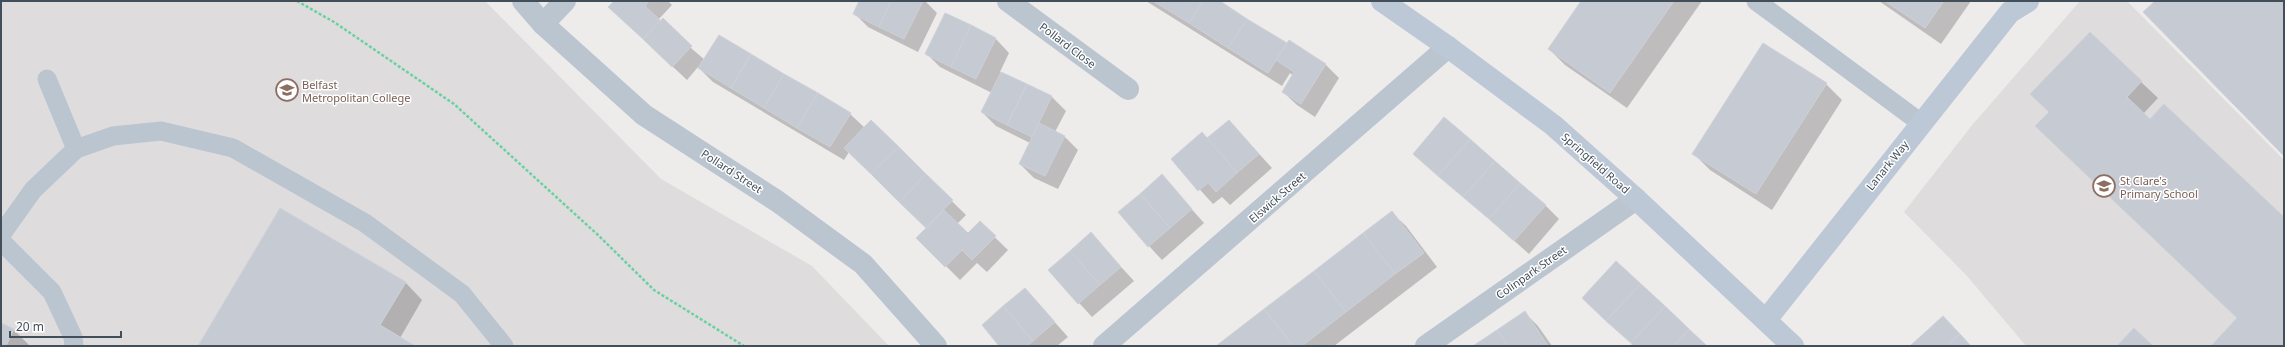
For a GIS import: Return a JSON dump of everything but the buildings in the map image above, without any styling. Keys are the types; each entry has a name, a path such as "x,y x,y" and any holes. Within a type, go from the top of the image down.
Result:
{"main road":[{"name":"Springfield Road","path":"1382,1 1448,47 1553,125 1636,198 1793,346"},
{"name":"Lanark Way","path":"1766,320 1921,123 2017,5"}],"street":[{"name":"Pollard Street","path":"524,1 543,24 644,115 777,201 863,264 936,346"},
{"path":"543,24 565,1"},
{"name":"Pollard Close","path":"1008,1 1128,89"},
{"name":"Elswick Street","path":"1104,346 1448,47"},
{"name":"Colinpark Street","path":"1426,346 1636,198"}],"lane":[{"path":"1756,1 1921,123"},
{"path":"47,79 76,149"},
{"path":"1,235 33,190 76,149 113,136 161,131 233,148 366,222 462,294 504,346"},
{"path":"1,241 52,292 73,337 74,346"}],"path":[{"path":"297,1 334,22 454,104 598,235 654,290 744,346"}],"shaded area":[{"name":"Belfast Metropolitan College","path":"1,1 485,1 661,179 812,266 889,346 1,346"},
{"name":"St Clare's Primary School","path":"2080,1 2127,1 2284,160 2284,346 2026,346 1967,276 1904,212 1973,124"}],"place":[{"name":"Belfast Metropolitan College","path":"287,90"},
{"name":"St Clare's Primary School","path":"2104,186"}]}
